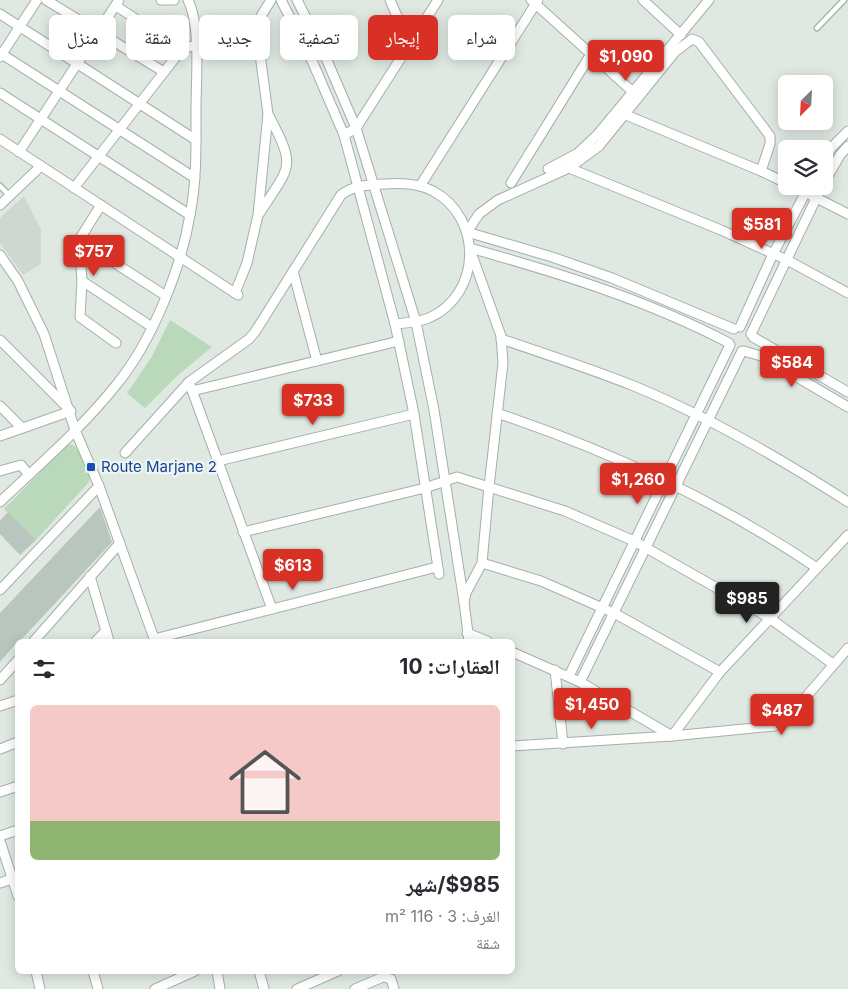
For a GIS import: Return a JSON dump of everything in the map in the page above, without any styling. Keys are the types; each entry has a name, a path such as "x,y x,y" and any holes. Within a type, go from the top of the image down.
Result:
{"street":[{"path":"37,0 1,54 195,178"},
{"path":"46,0 72,15"},
{"path":"161,0 174,0"},
{"path":"0,502 75,430 118,384 133,362 166,296 190,215 195,178 196,45 194,19 188,0"},
{"path":"0,139 237,294 247,263 258,215 268,114 259,47 258,21 271,0"},
{"path":"158,639 272,609 438,570 414,414 396,324 344,135 313,63 281,0"},
{"path":"297,0 326,58 356,128 416,322 445,480 468,637"},
{"path":"390,0 397,15"},
{"path":"429,15 438,0"},
{"path":"642,0 681,35"},
{"path":"548,169 588,145 709,0"},
{"path":"420,186 535,1 633,92"},
{"path":"110,15 118,3 135,15"},
{"path":"0,14 196,140"},
{"path":"467,232 479,214 498,200 569,168 599,146 626,115 675,52 689,40 695,40 770,136 770,144 761,171"},
{"path":"116,41 164,72"},
{"path":"189,47 196,45"},
{"path":"511,182 592,54"},
{"path":"19,152 80,60"},
{"path":"74,188 173,60"},
{"path":"344,135 356,128 401,60"},
{"path":"0,93 190,215"},
{"path":"258,215 285,173 288,162 283,142 268,114"},
{"path":"626,115 778,179"},
{"path":"833,167 848,145 845,134"},
{"path":"833,148 845,134"},
{"path":"0,205 41,166"},
{"path":"569,168 721,230 787,260 848,293"},
{"path":"125,453 190,387 249,339 346,190 357,187 399,183 420,186 433,192 452,207 459,216 467,232 470,249 502,339 504,363 488,487 482,563 466,593 464,602"},
{"path":"569,676 696,415 729,344 729,335 737,328 773,254 805,195"},
{"path":"813,195 848,214"},
{"path":"580,682 743,351 752,344 752,336 818,195"},
{"path":"101,205 79,240 82,282 80,317 116,343"},
{"path":"467,232 552,257 612,278 737,328 747,329 752,336 848,392"},
{"path":"79,240 166,296"},
{"path":"396,324 416,322 440,312 457,295 468,274 470,249"},
{"path":"470,249 550,270 609,290 663,312 729,344 735,350 761,356 848,407"},
{"path":"0,256 18,281 44,334 75,430 99,486 154,639"},
{"path":"293,271 317,361"},
{"path":"82,282 152,327"},
{"path":"502,339 583,366 636,387 696,415 783,460 848,502"},
{"path":"0,340 70,411"},
{"path":"190,387 317,361 399,341"},
{"path":"190,387 272,609"},
{"path":"0,406 22,428"},
{"path":"0,436 70,411"},
{"path":"497,413 567,437 676,485 775,540 817,568"},
{"path":"218,461 414,414"},
{"path":"0,471 21,466 29,475"},
{"path":"243,532 425,488 457,477 565,511 634,541 768,618 833,664"},
{"path":"0,590 99,486"},
{"path":"672,736 720,672 768,618 848,535"},
{"path":"36,639 120,543"},
{"path":"482,563 541,581 601,607 720,672"},
{"path":"90,576 108,639"},
{"path":"98,639 106,631"},
{"path":"515,746 672,736 775,726 793,712 848,648"},
{"path":"515,653 569,676 672,736"},
{"path":"0,680 15,663"},
{"path":"555,670 564,744"},
{"path":"0,706 15,701"},
{"path":"0,748 15,743"},
{"path":"0,792 15,787"},
{"path":"0,836 15,831"},
{"path":"0,841 15,878 0,883"},
{"path":"37,974 40,989"},
{"path":"94,974 98,989"},
{"path":"155,989 188,974"},
{"path":"218,974 220,989"},
{"path":"260,974 264,989"},
{"path":"299,989 332,974"},
{"path":"355,989 383,977 391,979 394,989"}],"lane":[{"path":"817,28 844,0"},
{"path":"0,186 10,196"}],"shaded area":[{"path":"24,196 41,230 41,264 23,275 0,243 0,218"}],"green space":[{"path":"170,320 212,347 177,376 145,408 127,393 151,358"},
{"path":"71,444 84,461 89,482 36,540 4,509 67,445"}],"building":[{"path":"100,507 112,542 22,639 15,639 15,644 0,662 0,613"},
{"path":"8,512 36,540 20,555 0,534 0,521"}],"place":[{"name":"Route Marjane 2","path":"91,467"}]}
